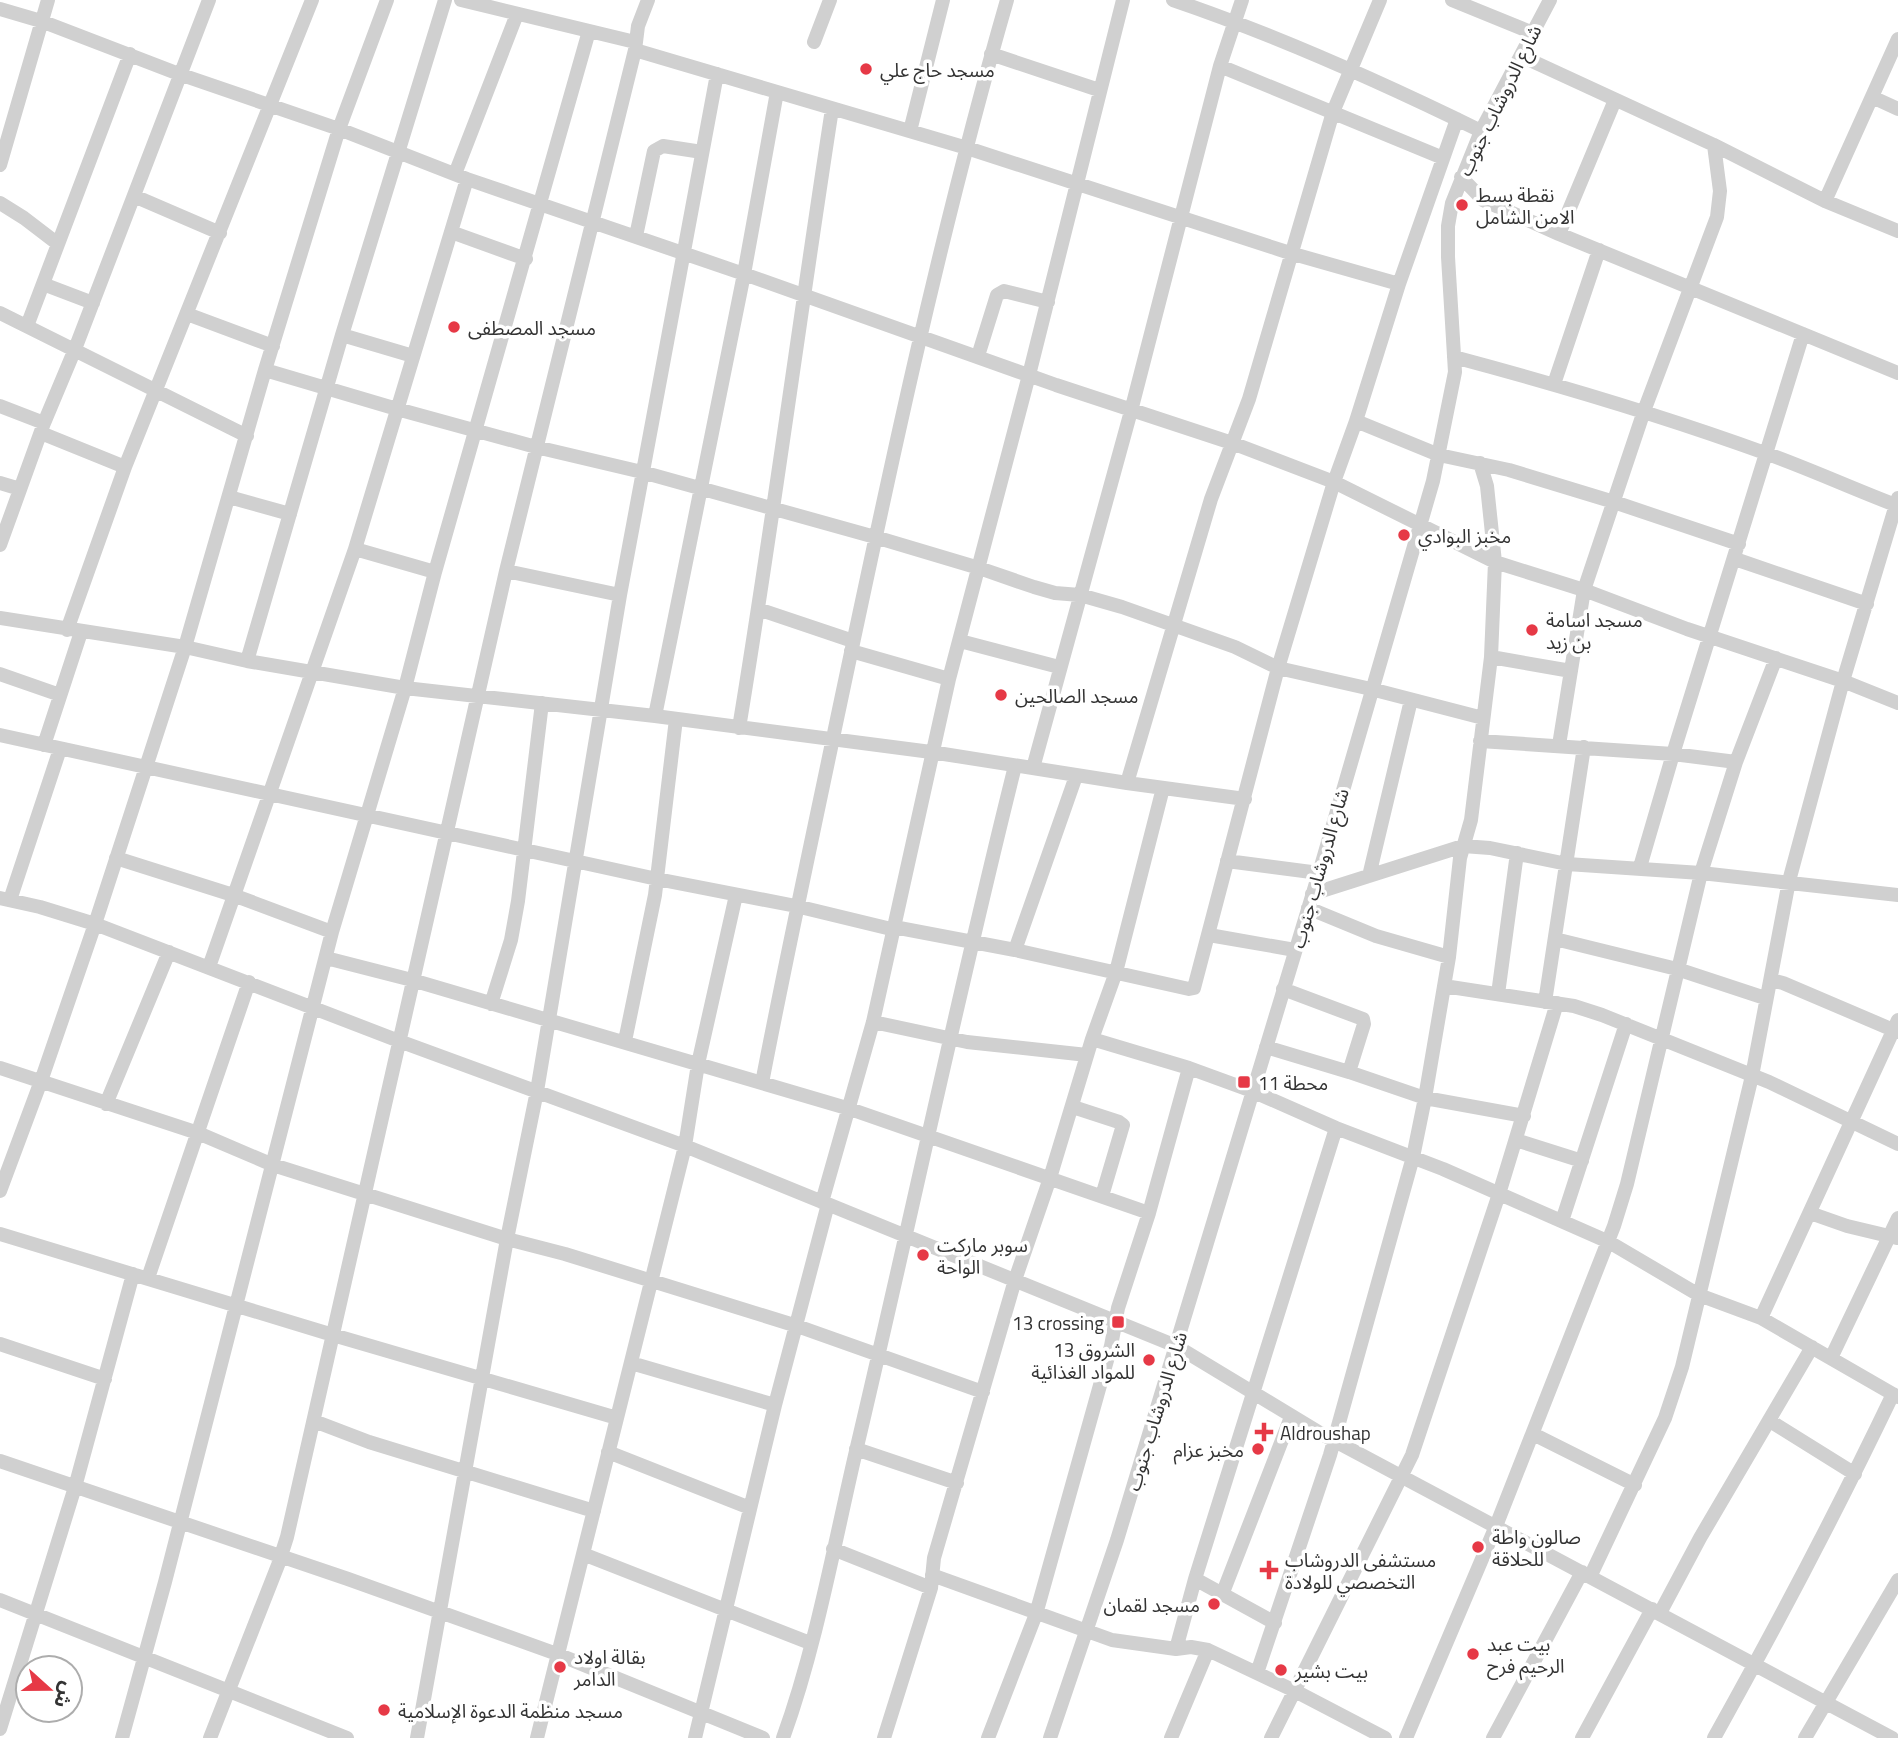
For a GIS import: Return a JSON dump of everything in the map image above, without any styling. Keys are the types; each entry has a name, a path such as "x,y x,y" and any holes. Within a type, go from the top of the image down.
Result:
{"street":[{"path":"0,165 48,0"},
{"path":"2,535 209,0"},
{"path":"44,746 60,695 74,631 125,467 312,0"},
{"path":"0,1191 41,1081 185,648 265,370 339,129 387,0"},
{"path":"247,661 342,335 445,0"},
{"path":"461,0 589,31 717,74 967,148 1290,253 1399,284"},
{"path":"210,1738 281,1557 506,571 593,222 638,26 648,0"},
{"path":"814,43 830,0"},
{"path":"910,131 943,0"},
{"path":"762,1083 796,906 875,537 967,148 1007,0"},
{"path":"695,1738 825,1203 873,1022 931,752 1123,0"},
{"path":"1173,0 1234,21 1349,69 1481,131"},
{"path":"1033,768 1131,411 1220,66 1242,0"},
{"path":"1127,783 1211,499 1249,399 1333,112 1380,0"},
{"path":"1452,0 1533,33"},
{"name":"شارع الدروشاب جنوب","path":"1050,1738 1088,1632 1176,1346 1319,873 1439,455 1453,387 1454,357 1448,257 1448,226 1452,203 1481,131 1550,0"},
{"path":"0,9 41,21 179,74 339,129 461,177 1131,411 1231,443 1334,482 1495,562 1584,590 1898,703"},
{"path":"209,967 267,793 355,549 451,232 461,177 517,14"},
{"path":"122,1738 237,1306 332,932 405,688 435,572 589,31"},
{"path":"1825,201 1898,40"},
{"path":"27,326 130,54"},
{"path":"991,54 1099,90"},
{"path":"1521,56 1714,145 1825,201 1898,231"},
{"path":"1220,66 1443,158"},
{"path":"417,1738 507,1239 537,1091 620,594 717,74"},
{"path":"655,716 744,274 777,92"},
{"path":"1872,97 1898,109"},
{"path":"1559,234 1615,100"},
{"path":"739,728 774,510 832,109"},
{"path":"0,735 367,816 796,906 887,928 971,941 1194,988 1278,668 1334,482 1399,284 1457,120"},
{"path":"1559,745 1584,590 1644,411 1717,217 1720,191 1714,145"},
{"path":"636,236 654,151 663,146 702,152"},
{"path":"1461,177 1483,200 1559,234 1898,373"},
{"path":"134,196 220,233"},
{"path":"0,203 58,244"},
{"path":"451,232 526,259"},
{"path":"1555,384 1599,250"},
{"path":"43,284 93,303"},
{"path":"978,356 997,295 1004,290 1048,302"},
{"path":"0,313 247,436"},
{"path":"187,314 273,346"},
{"path":"1640,867 1803,334"},
{"path":"342,335 413,356"},
{"path":"1454,357 1644,411 1767,453 1897,503 1843,681 1788,881 1752,1076 1706,1249 1699,1296 1675,1393 1635,1485 1493,1738"},
{"path":"265,370 397,409 536,447 642,472 875,537 1055,593 1080,595 1175,624 1235,647 1278,668 1483,718"},
{"path":"0,406 125,467"},
{"path":"1356,421 1439,455 1480,463 1614,502 1739,544"},
{"path":"1257,1672 1334,1441 1413,1157 1425,1098 1449,957 1460,858 1471,820 1491,657 1495,562 1487,486 1480,463"},
{"path":"0,483 20,489"},
{"path":"229,497 290,514"},
{"path":"355,549 435,572"},
{"path":"1735,559 1867,604"},
{"path":"506,571 620,594"},
{"path":"758,609 852,646 949,679"},
{"path":"0,618 405,688 601,709 833,739 1245,799"},
{"path":"960,641 1059,667"},
{"path":"1491,657 1571,671"},
{"path":"1406,1738 1496,1526 1609,1241 1628,1184 1660,1038 1701,873 1736,762 1776,658"},
{"path":"0,674 60,695"},
{"path":"1368,876 1411,700"},
{"path":"491,1004 511,940 542,703"},
{"path":"625,1041 657,878 676,719"},
{"path":"1480,741 1673,754 1736,762"},
{"path":"1271,1738 1420,1434 1524,1116 1551,1003 1555,939 1584,747"},
{"path":"60,749 3,899 94,924 399,1041 685,1146 1176,1346 1334,1441 1892,1738"},
{"path":"783,1738 810,1643 880,1357 904,1235 971,941 1015,766"},
{"path":"1015,950 1076,776"},
{"path":"884,1738 932,1581 934,1558 1015,1280 1116,972 1163,788"},
{"path":"1312,894 1463,846 1517,853 1567,864 1640,867 1898,895"},
{"path":"1497,994 1517,853"},
{"path":"116,858 233,895 332,932"},
{"path":"1227,861 1319,873"},
{"path":"537,1738 685,1146 698,1064 736,895"},
{"path":"1308,908 1376,936 1449,957"},
{"path":"1209,935 1296,950"},
{"path":"1555,939 1677,969 1765,998"},
{"path":"106,1104 169,952"},
{"path":"326,958 625,1041 850,1109 1149,1213"},
{"path":"1761,1318 1896,1027 1771,980"},
{"path":"148,1278 249,982"},
{"path":"1444,985 1574,1006 1626,1024 1790,1091 1898,1144"},
{"path":"1283,989 1363,1019 1364,1024 1349,1072"},
{"path":"873,1022 950,1039 1087,1055"},
{"path":"1562,1221 1626,1024"},
{"path":"1092,1039 1189,1068 1252,1091 1609,1241 1699,1296 1761,1318 1896,1395 1714,1738"},
{"path":"1266,1047 1425,1098 1524,1116"},
{"path":"0,1068 198,1133 273,1165 797,1326 983,1392"},
{"path":"988,1738 1036,1614 1111,1346 1115,1321 1149,1213 1189,1068"},
{"path":"1073,1107 1122,1125 1102,1196"},
{"path":"1176,1649 1195,1578 1336,1128"},
{"path":"1516,1140 1582,1161"},
{"path":"1810,1213 1847,1226 1894,1237"},
{"path":"1831,1358 1894,1237 1898,1218"},
{"path":"0,1234 617,1418"},
{"path":"0,1729 75,1488 133,1274"},
{"path":"0,1343 105,1380"},
{"path":"1582,1738 1812,1347"},
{"path":"631,1363 775,1405"},
{"path":"1222,1595 1291,1417"},
{"path":"314,1421 369,1442 594,1511"},
{"path":"1770,1421 1855,1474"},
{"path":"1533,1434 1635,1485"},
{"path":"856,1449 957,1483"},
{"path":"608,1452 750,1508"},
{"path":"0,1461 557,1654 763,1738"},
{"path":"833,1549 1112,1640 1176,1649 1191,1647 1208,1650 1257,1672 1385,1738"},
{"path":"583,1554 810,1643"},
{"path":"1195,1578 1275,1623"},
{"path":"1805,1738 1898,1580"},
{"path":"0,1600 347,1738"},
{"path":"1171,1738 1208,1650"}],"place":[{"name":"مسجد حاج علي","path":"866,69"},
{"name":"نقطة بسط الامن الشامل","path":"1462,205"},
{"name":"مسجد المصطفى","path":"454,327"},
{"name":"مخبز البوادي","path":"1404,535"},
{"name":"مسجد اسامة بن زيد","path":"1532,630"},
{"name":"مسجد الصالحين","path":"1001,695"},
{"name":"محطة 11","path":"1244,1082"},
{"name":"سوبر ماركت الواحة","path":"923,1255"},
{"name":"13 crossing","path":"1118,1322"},
{"name":"الشروق 13 للمواد الغذائية","path":"1149,1360"},
{"name":"Aldroushap","path":"1264,1432"},
{"name":"مخبز عزام","path":"1258,1449"},
{"name":"صالون واطة للحلاقة","path":"1478,1547"},
{"name":"مستشفى الدروشاب التخصصي للولادة","path":"1269,1570"},
{"name":"مسجد لقمان","path":"1214,1604"},
{"name":"بيت عبد الرحيم فرح","path":"1473,1654"},
{"name":"بقالة اولاد الدامر","path":"560,1667"},
{"name":"بيت بشير","path":"1281,1670"},
{"name":"مسجد منظمة الدعوة الإسلامية","path":"384,1710"}]}
